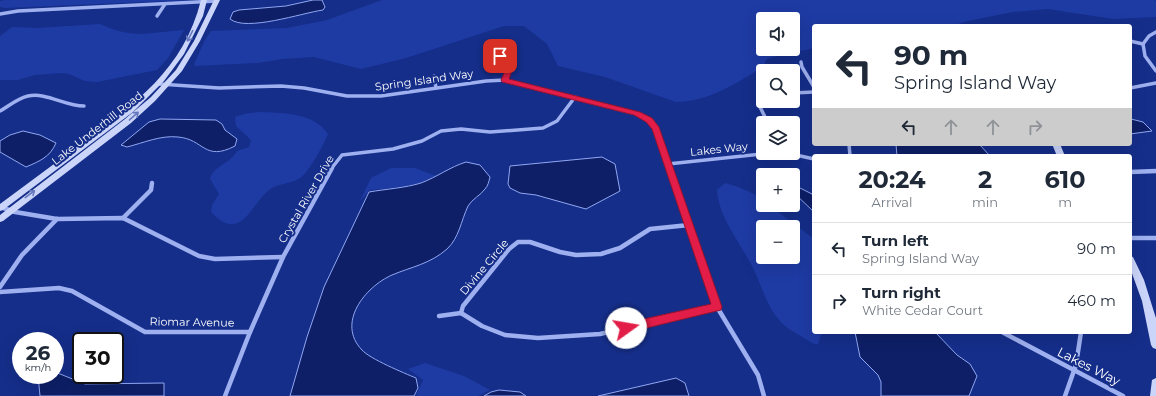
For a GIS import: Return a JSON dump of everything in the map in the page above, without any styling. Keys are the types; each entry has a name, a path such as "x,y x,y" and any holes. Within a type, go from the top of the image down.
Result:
{"street":[{"path":"0,14 18,11 217,0"},
{"name":"Lake Underhill Road","path":"0,219 128,121 168,85 189,55 217,0"},
{"name":"Lake Underhill Road","path":"1,207 130,110 159,84 181,54 200,16 204,1"},
{"path":"157,16 165,4"},
{"path":"1156,32 1149,36 1143,44 1145,56 1156,71"},
{"path":"1132,41 1143,44"},
{"path":"494,50 507,62 509,72 505,80"},
{"path":"801,62 802,67 812,84"},
{"path":"434,76 436,88"},
{"name":"Spring Island Way","path":"159,84 246,88 281,86 304,88 347,96 381,96 486,81 505,80 637,114 649,120 659,135 717,307 758,375 764,396"},
{"path":"1132,88 1156,83"},
{"path":"800,93 812,92"},
{"path":"0,112 18,100 35,96 73,107 84,106"},
{"name":"Crystal River Drive","path":"225,396 250,332 283,257 336,161 342,155 393,150 422,141 441,131 461,129 490,132 543,128 557,122 575,97"},
{"name":"Lakes Way","path":"668,164 756,155"},
{"path":"800,156 812,159"},
{"path":"1132,172 1156,170"},
{"path":"123,218 151,190 152,183"},
{"path":"1,207 57,219 102,217 123,218 199,256 215,259 283,257"},
{"path":"0,287 22,255 57,219"},
{"name":"Divine Circle","path":"461,313 463,306 509,249 518,242 530,242 560,252 576,255 601,254 620,248 650,230 688,224"},
{"path":"1132,238 1156,238"},
{"path":"1132,263 1141,282 1153,318 1156,344"},
{"name":"Riomar Avenue","path":"0,292 59,288 72,291 145,332 250,332"},
{"path":"439,316 461,313 482,326 505,336 538,338 600,334 717,307"},
{"name":"Lakes Way","path":"1006,334 1123,396"},
{"path":"1066,396 1074,371 1081,334"},
{"path":"1155,396 1156,383"}],"shaded area":[{"path":"193,0 0,7 0,1"},
{"path":"313,0 322,0 325,7 323,10 261,23 248,24 230,19 233,12 239,10 286,6"},
{"path":"382,0 1156,1 1156,17 1113,19 1048,9 1013,12 958,24 812,24 812,48 800,51 800,12 756,12 756,56 778,56 769,58 765,61 765,64 756,64 756,71 712,95 700,99 676,102 605,77 558,66 547,44 524,26 504,26 406,58 361,69 314,57 282,59 258,63 195,66 194,64 205,40 211,31 287,28 327,20"},
{"path":"100,24 123,32 142,34 184,30 168,58 157,70 97,82 85,81 69,74 62,73 35,75 18,80 0,80 0,36 12,27 37,28"},
{"path":"257,112 296,115 306,118 314,121 328,134 316,158 300,178 276,186 269,190 244,219 238,223 230,224 221,221 211,212 212,205 219,194 210,179 218,167 230,159 237,151 249,147 251,140 236,126 235,117"},
{"path":"160,119 216,120 222,124 225,130 237,139 235,146 217,152 210,151 194,142 178,137 159,138 127,147 121,145 149,122"},
{"path":"1132,119 1143,122 1152,131 1132,134"},
{"path":"23,131 40,135 56,143 48,155 26,167 0,152 0,141 10,135"},
{"path":"896,146 981,146 988,154 897,154"},
{"path":"602,157 615,164 620,191 586,209 536,195 520,193 510,188 508,184 510,166"},
{"path":"466,162 480,165 490,177 486,188 468,206 457,235 451,245 434,258 420,265 392,275 372,288 357,307 353,318 352,329 355,340 366,354 416,378 418,388 414,396 290,396 307,337 324,287 369,192 415,185"},
{"path":"391,168 415,168 436,176 412,185 370,190 360,201 371,178"},
{"path":"725,183 756,196 756,212 778,212 789,220 756,220 756,264 800,264 800,228 812,237 812,334 821,334 818,344 814,344 788,328 776,316 765,296 753,268 726,221 717,190"},
{"path":"800,188 812,194 812,210 800,199"},
{"path":"855,334 937,334 957,355 970,364 977,376 969,396 881,396 881,382 878,375 860,357"},
{"path":"425,363 464,376 490,390 478,396 416,396 423,380 408,369"},
{"path":"64,376 72,379 72,384 164,383 164,396 40,396 39,384 64,384"},
{"path":"676,378 685,383 689,396 598,396"},
{"path":"499,390 520,392 526,396 484,396"}],"route":[{"path":"500,56 507,62 509,72 505,80 637,114 649,120 659,135 717,307 626,328"}]}
